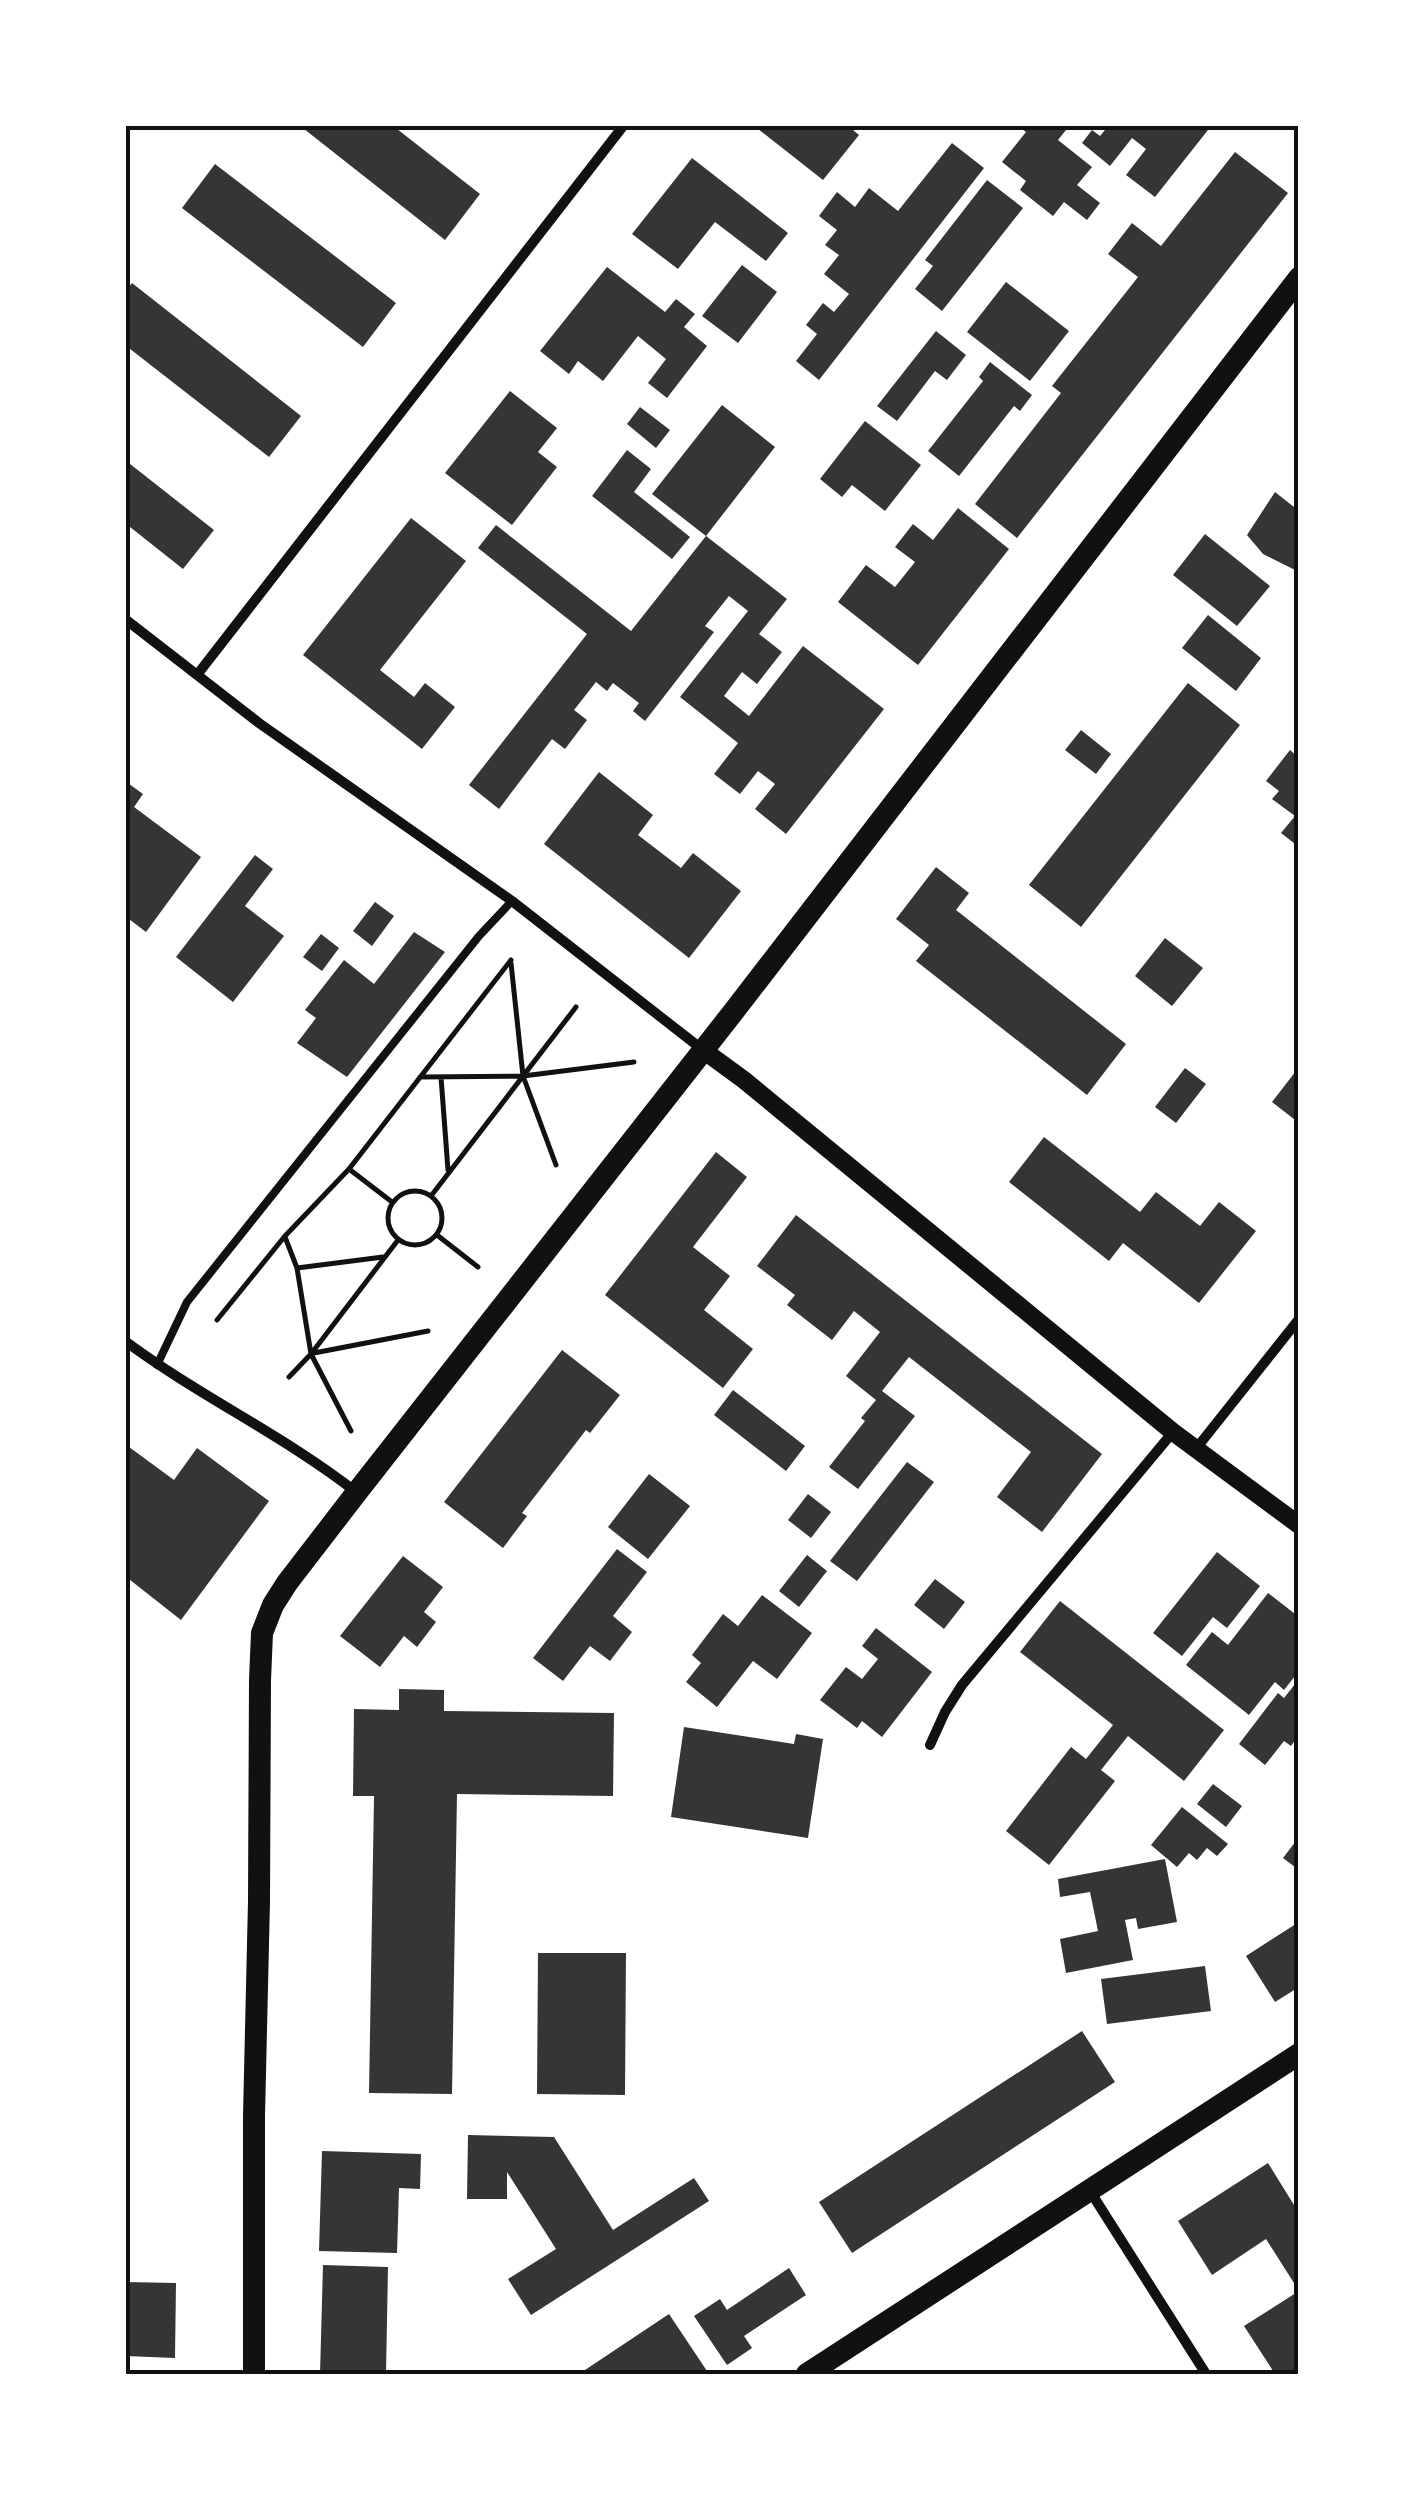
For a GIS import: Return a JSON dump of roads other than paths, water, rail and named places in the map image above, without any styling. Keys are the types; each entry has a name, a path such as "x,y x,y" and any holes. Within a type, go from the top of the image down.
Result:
{"highway":[{"path":"254,2374 262,1633 273,1606 357,1492 1299,278"},
{"path":"807,2374 1299,2054"}],"street":[{"path":"197,675 624,125"},
{"path":"125,619 259,723 512,901 744,1080 1195,1450 1299,1525"},
{"path":"1195,1450 1299,1319"},
{"path":"125,1342 323,1466 357,1492"},
{"path":"930,1746 962,1685 1173,1432"},
{"path":"1090,2191 1206,2374"}],"lane":[{"path":"157,1365 187,1302 479,936 512,901"}]}
